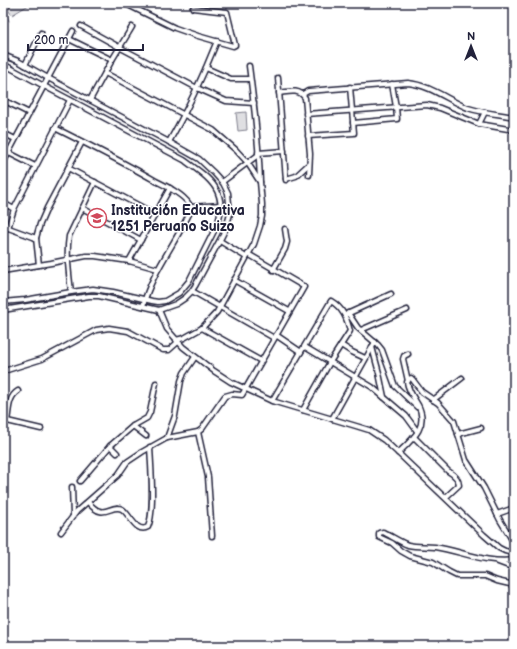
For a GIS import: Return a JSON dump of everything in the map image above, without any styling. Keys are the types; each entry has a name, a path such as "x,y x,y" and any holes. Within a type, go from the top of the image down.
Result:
{"street":[{"path":"124,3 175,28 233,46 235,45 226,12 193,8"},
{"path":"81,26 197,88 226,101 254,103"},
{"path":"90,100 132,27"},
{"path":"3,164 73,31"},
{"path":"25,65 41,33"},
{"path":"69,39 112,60"},
{"path":"169,142 197,88 217,41"},
{"path":"3,54 199,159 222,182 228,193 230,214 220,241 192,291 176,304 159,310 99,296 89,296 3,310"},
{"path":"3,64 184,160 203,174 214,186 218,191 221,205 218,223 189,281 179,293 165,301 156,302 94,289 3,302"},
{"path":"3,373 4,371 42,359 96,330 109,328 128,331 163,350 169,350 177,341 202,328 217,312 254,244 260,226 262,204 254,103 249,66"},
{"path":"206,68 231,78 250,79"},
{"path":"105,73 214,130 236,150 260,182"},
{"path":"278,78 286,180 296,176 310,163"},
{"path":"303,94 308,91 408,83 415,84 446,96 468,108 514,117"},
{"path":"353,122 397,119 392,84"},
{"path":"308,136 354,133 350,88"},
{"path":"279,93 296,91 303,94 305,98 310,163 309,175"},
{"path":"3,100 29,113"},
{"path":"8,228 14,209 70,100"},
{"path":"306,114 427,105 440,108 479,124 514,130"},
{"path":"479,124 485,112"},
{"path":"56,128 170,188 189,204 190,212 158,269 143,306"},
{"path":"3,133 16,139"},
{"path":"39,265 36,238 40,224 82,142"},
{"path":"222,182 258,154 284,151"},
{"path":"9,152 36,166"},
{"path":"68,168 155,214"},
{"path":"71,292 67,246 69,236 95,182"},
{"path":"129,261 170,188"},
{"path":"3,203 14,209"},
{"path":"190,208 221,205"},
{"path":"82,208 141,240"},
{"path":"3,226 36,238"},
{"path":"273,270 285,249 287,242 285,229"},
{"path":"61,532 78,511 118,475 127,462 167,438 198,432 202,429 225,396 242,394 304,287 220,241"},
{"path":"3,271 86,256 129,261 158,269"},
{"path":"234,280 289,311"},
{"path":"192,291 275,336 301,352"},
{"path":"346,314 391,294"},
{"path":"272,401 331,301 378,344 382,350 395,386 421,411"},
{"path":"159,310 167,329 177,341 214,371 231,382 272,401 369,430 384,440 499,548 506,551 511,551 514,549"},
{"path":"361,330 407,310"},
{"path":"303,410 330,362 350,331 346,314"},
{"path":"202,328 261,361"},
{"path":"332,419 375,342"},
{"path":"341,345 365,358"},
{"path":"305,347 372,387 406,416 417,431"},
{"path":"372,347 384,398"},
{"path":"398,453 414,437 422,423 421,411 408,387 403,359 404,356 408,354"},
{"path":"167,438 175,416 184,372 195,357"},
{"path":"408,381 411,378 422,392 438,403 454,421 466,460 484,488 514,544"},
{"path":"433,400 462,378"},
{"path":"80,481 110,446 134,426 147,418 150,412 156,383"},
{"path":"18,391 14,393 11,399 5,421 41,429"},
{"path":"134,426 146,436"},
{"path":"458,434 481,428"},
{"path":"198,432 208,477 212,536"},
{"path":"414,437 458,481 458,485 446,498"},
{"path":"110,446 118,453"},
{"path":"88,502 92,508 97,511 104,512 116,508 122,509 138,527 143,529 148,527 152,494 150,447"},
{"path":"72,487 73,517"},
{"path":"497,514 514,508"},
{"path":"514,560 501,561 483,559 435,547 409,545 383,532 379,533 379,537 388,540 406,554 414,558 433,562 457,576 485,576 497,581 514,585"},
{"path":"508,534 514,532"},
{"path":"492,560 514,568"}],"shaded area":[{"path":"12,3 32,3 12,15 8,10"},
{"path":"246,112 247,130 238,131 236,113"}],"waterway":[{"path":"9,3 6,12 9,21"}],"place":[{"name":"Institución Educativa 1251 Peruano Suizo","path":"97,218"}]}
